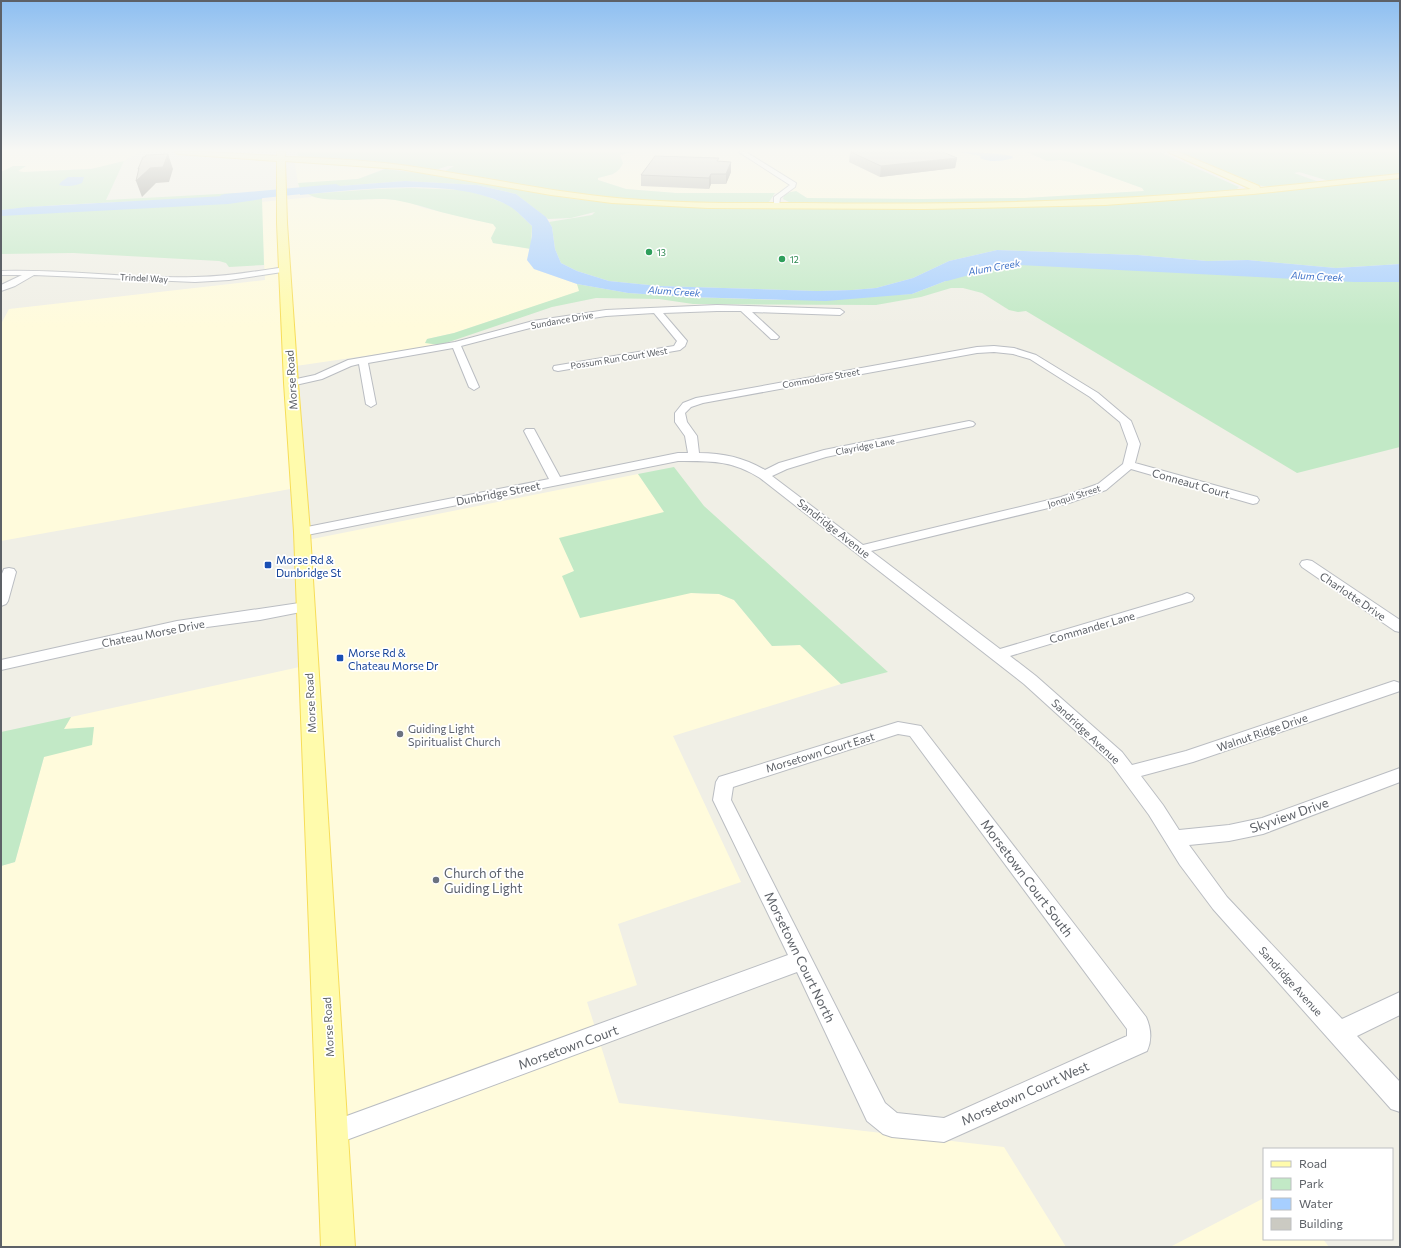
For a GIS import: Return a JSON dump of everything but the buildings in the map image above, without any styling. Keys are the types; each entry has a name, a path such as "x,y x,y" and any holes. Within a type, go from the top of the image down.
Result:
{"main road":[{"name":"Morse Road","path":"282,210 291,383 306,606 338,1247"}],"street":[{"name":"Trindel Way","path":"1,272 33,272 149,279 196,280 286,269"},
{"path":"1,288 12,284 33,272"},
{"path":"744,309 774,337"},
{"name":"Sundance Drive","path":"291,383 318,377 340,366 456,345 552,321 606,313 656,310 744,309 840,312"},
{"name":"Possum Run Court West","path":"558,368 661,352 680,346 682,341 656,310"},
{"path":"456,345 474,387"},
{"name":"Commodore Street","path":"694,456 691,436 681,422 680,413 687,405 700,400 977,350 994,349 1014,351 1048,364 1094,395 1125,421 1134,444 1129,465"},
{"path":"363,361 371,404"},
{"name":"Clayridge Lane","path":"764,475 783,466 824,454 969,424"},
{"path":"530,432 556,481"},
{"name":"Sandridge Avenue","path":"694,456 732,460 750,466 764,475 1030,680 1116,757 1156,810 1187,859 1220,903 1400,1100"},
{"name":"Dunbridge Street","path":"302,532 556,481 694,456"},
{"name":"Conneaut Court","path":"1129,465 1253,500"},
{"name":"Jonquil Street","path":"862,550 1065,500 1102,487 1129,465"},
{"name":"Charlotte Drive","path":"1307,564 1400,627"},
{"path":"1,601 9,572"},
{"name":"Commander Lane","path":"997,655 1187,598"},
{"name":"Chateau Morse Drive","path":"1,665 177,626 260,615 306,606"},
{"name":"Walnut Ridge Drive","path":"1128,773 1187,757 1394,687"},
{"name":"Morsetown Court East","path":"725,782 898,728 915,731"},
{"name":"Morsetown Court South","path":"915,731 1138,1025"},
{"name":"Skyview Drive","path":"1174,838 1229,833 1263,826 1400,775"},
{"name":"Morsetown Court North","path":"725,782 722,800 876,1112 892,1125"},
{"name":"Morsetown Court","path":"333,1133 802,960"},
{"path":"1338,1033 1400,1003"},
{"name":"Morsetown Court West","path":"892,1125 944,1130 1139,1043 1138,1025"}],"shaded area":[{"path":"261,210 434,210 493,224 496,228 491,238 493,243 531,249 527,260 534,269 577,284 580,291 454,333 427,339 430,344 440,345 289,367 296,488 1,541 1,324 9,309 265,280"},
{"path":"638,474 664,512 574,571 562,577 691,593 719,594 734,600 772,646 800,645 841,684 673,736 741,882 618,924 637,985 587,1002 619,1103 1004,1147 1066,1247 1,1247 1,866 15,862 44,757 71,717 304,666 297,542"},
{"path":"1263,1199 1263,1240 1324,1240 1329,1247 1170,1247"}],"green space":[{"path":"60,210 262,210 264,265 229,267 226,263 219,261 73,253 1,254 1,214"},
{"path":"435,210 515,210 532,226 531,249 493,243 491,238 496,228 493,224"},
{"path":"537,210 1400,210 1400,264 1336,268 1248,260 1207,261 1138,255 997,250 949,261 913,278 876,288 817,291 659,286 609,281 577,271 561,263 555,249 552,227 549,222 592,215 595,212 571,218 548,219"},
{"path":"1019,261 1200,271 1257,271 1335,277 1400,278 1400,447 1297,473 1026,311 1018,312 1009,310 982,293 963,288 951,288 921,297 876,305 693,304 659,299 596,298 552,307 440,345 425,343 427,339 454,333 579,291 577,284 628,293 687,297 776,300 912,294 982,267"},
{"path":"674,467 704,506 888,672 841,684 800,645 772,646 734,600 719,594 691,593 580,618 562,576 574,571 559,538 664,512 638,474"},
{"path":"71,717 64,729 94,727 92,745 44,757 15,862 1,866 1,732"}],"water":[{"path":"1,210 110,210 1,216"},
{"path":"515,210 537,210 546,217 552,227 555,249 561,263 577,271 609,281 659,286 817,291 876,288 913,278 949,261 997,250 1138,255 1207,261 1248,260 1336,268 1400,264 1400,278 1335,277 1257,271 1200,271 1019,261 982,267 912,294 826,301 687,297 628,293 577,284 534,269 527,260 532,236 532,226"}],"waterway":[{"name":"Alum Creek","path":"947,277 982,267 1019,261 1354,278 1400,278"}],"place":[{"name":"13","path":"649,252"},
{"name":"12","path":"782,259"},
{"name":"Morse Rd & Dunbridge St","path":"268,565"},
{"name":"Morse Rd & Chateau Morse Dr","path":"340,658"},
{"name":"Guiding Light Spiritualist Church","path":"400,734"},
{"name":"Church of the Guiding Light","path":"436,880"}]}
